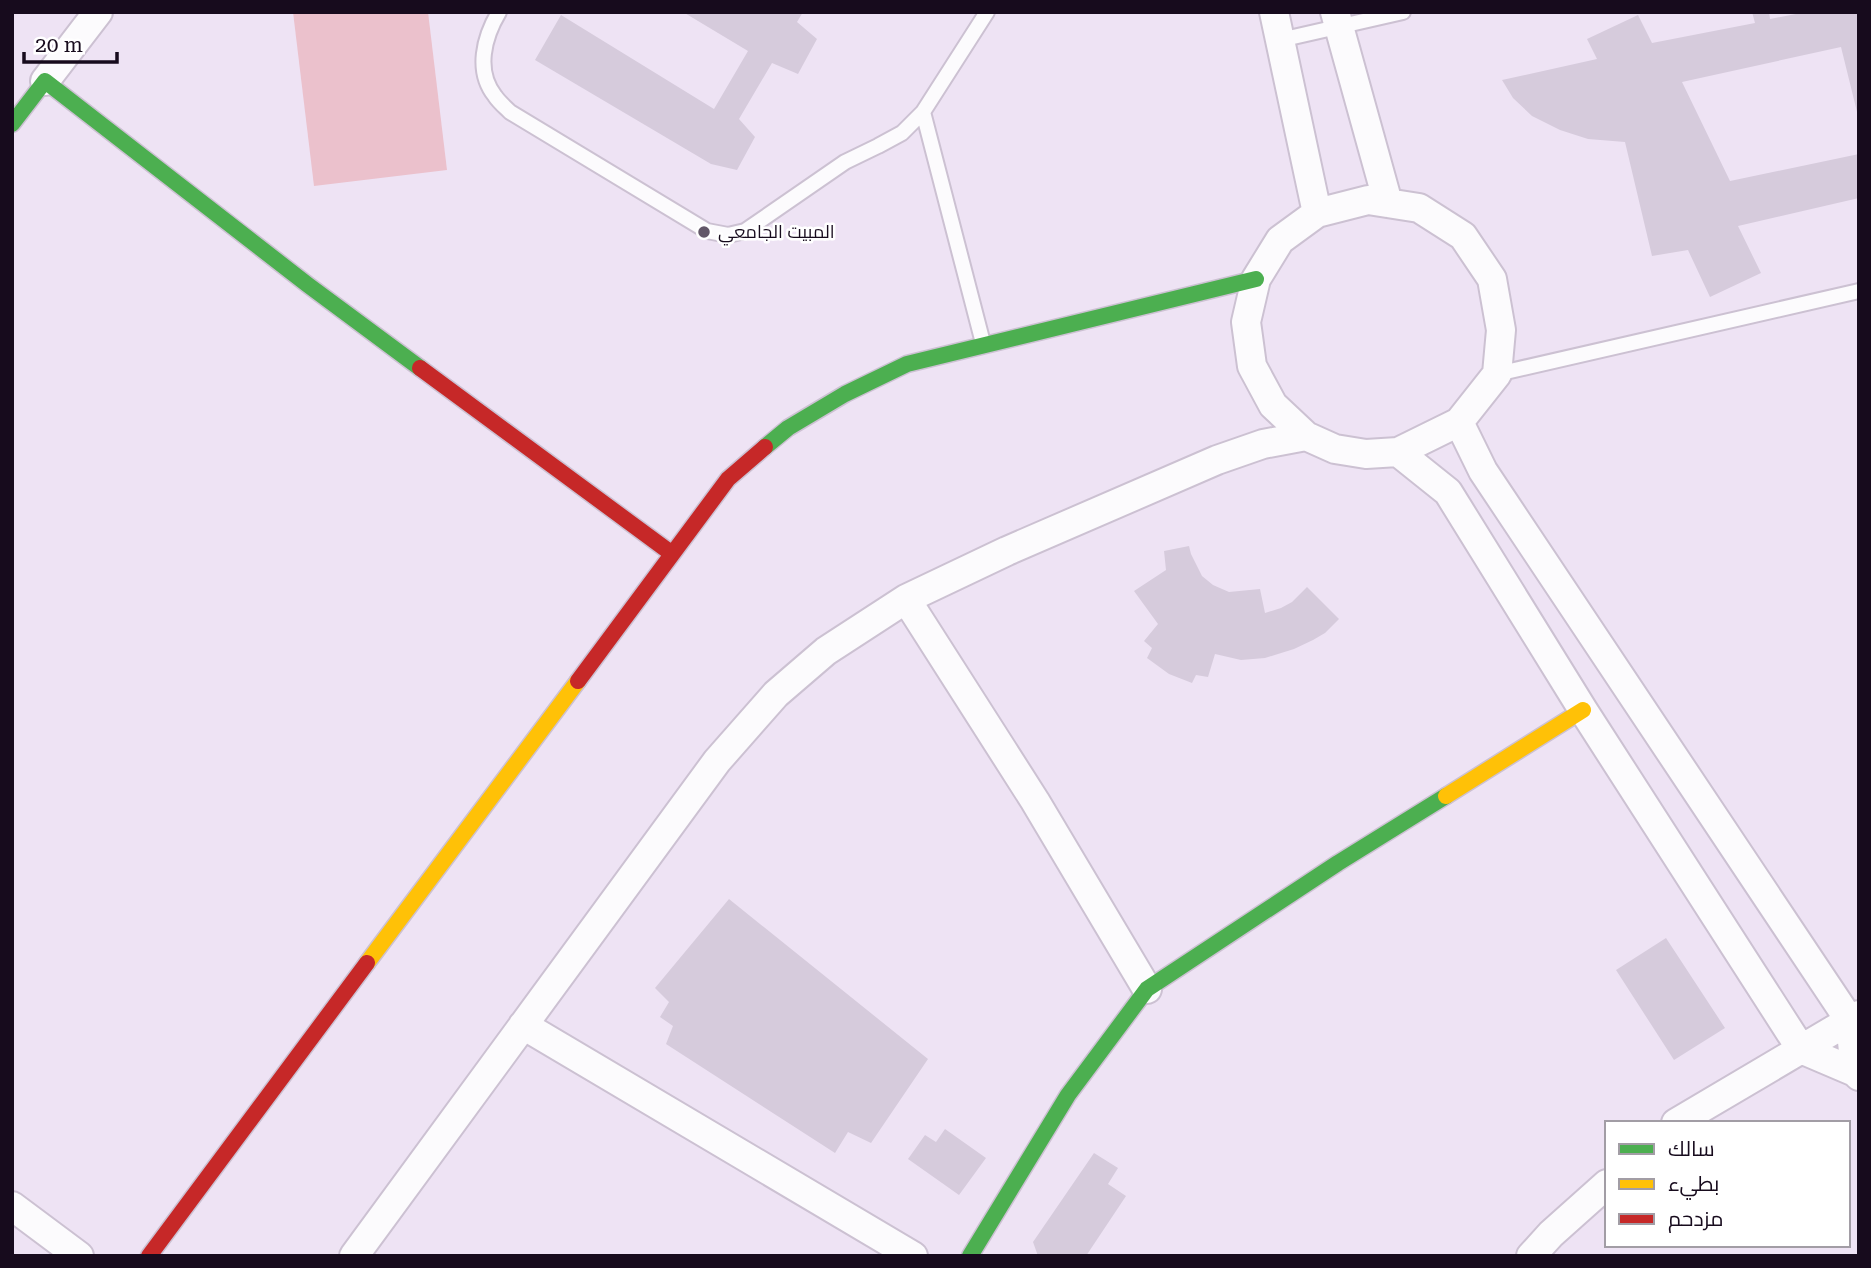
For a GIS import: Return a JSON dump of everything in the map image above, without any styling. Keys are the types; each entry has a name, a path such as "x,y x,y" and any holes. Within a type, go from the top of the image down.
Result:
{"street":[{"path":"12,124 98,12"},
{"path":"1274,12 1317,213"},
{"path":"1337,19 1388,204"},
{"path":"45,81 308,285 671,553"},
{"path":"1368,200 1388,204 1419,208 1462,236 1492,279 1501,330 1497,374 1459,422 1398,452 1366,454 1335,449 1306,436 1273,405 1252,366 1246,322 1256,279 1280,240 1317,213 1368,200"},
{"path":"149,1256 728,479 788,428 845,394 908,364 1256,279"},
{"path":"1398,452 1448,492 1583,710 1801,1049 1857,1074 1854,1018 1483,471 1459,422"},
{"path":"354,1256 717,761 776,694 826,651 906,599 1007,551 1217,460 1263,444 1306,436"},
{"path":"906,599 1035,801 1147,989"},
{"path":"970,1256 1068,1095 1147,989 1338,863 1583,710"},
{"path":"1679,1121 1854,1018"},
{"path":"523,1025 913,1256"},
{"path":"1531,1256 1551,1234 1605,1186"},
{"path":"12,1206 79,1256"}],"lane":[{"path":"499,12 489,28 483,55 484,74 493,94 510,113 707,231 729,235 745,230 845,162 902,133 923,112 987,12"},
{"path":"1280,40 1337,19 1403,12"},
{"path":"923,112 983,344"},
{"path":"1497,374 1859,291"}],"shaded area":[{"path":"293,12 428,12 447,170 314,186"}],"building":[{"path":"683,12 803,12 797,22 817,39 798,74 772,63 739,119 755,137 737,170 711,164 535,60 561,15 714,109 748,51"},
{"path":"1752,12 1769,12 1770,19 1806,12 1859,12 1859,120 1841,47 1682,82 1730,181 1859,154 1859,198 1738,226 1761,273 1710,297 1688,250 1652,256 1625,142 1588,139 1560,130 1532,116 1513,98 1502,80 1597,59 1587,39 1638,15 1652,43 1755,23"},
{"path":"1189,546 1202,576 1213,585 1229,592 1260,589 1265,613 1292,602 1307,587 1339,619 1313,640 1265,658 1241,660 1215,654 1208,677 1196,675 1192,683 1169,674 1147,658 1152,648 1144,641 1158,624 1134,591 1166,570 1164,551"},
{"path":"729,899 928,1059 871,1143 848,1132 835,1153 666,1044 673,1026 660,1017 669,1002 655,988"},
{"path":"1666,938 1725,1028 1674,1060 1616,970"},
{"path":"945,1129 986,1158 959,1195 908,1159 925,1135 936,1142"},
{"path":"1094,1153 1118,1168 1108,1184 1126,1196 1086,1256 1038,1256 1033,1242"}],"traffic: fast":[{"path":"12,124 45,81 308,285 420,368"},
{"path":"765,447 788,428 845,394 907,364 1256,279"},
{"path":"970,1256 1068,1095 1147,989 1338,863 1446,796"}],"traffic: slow":[{"path":"367,963 578,681"},
{"path":"1446,796 1583,710"}],"traffic: jam":[{"path":"420,368 671,553"},
{"path":"578,681 728,479 765,447"},
{"path":"149,1256 367,963"}],"place":[{"name":"المبيت الجامعي","path":"704,232"}]}
